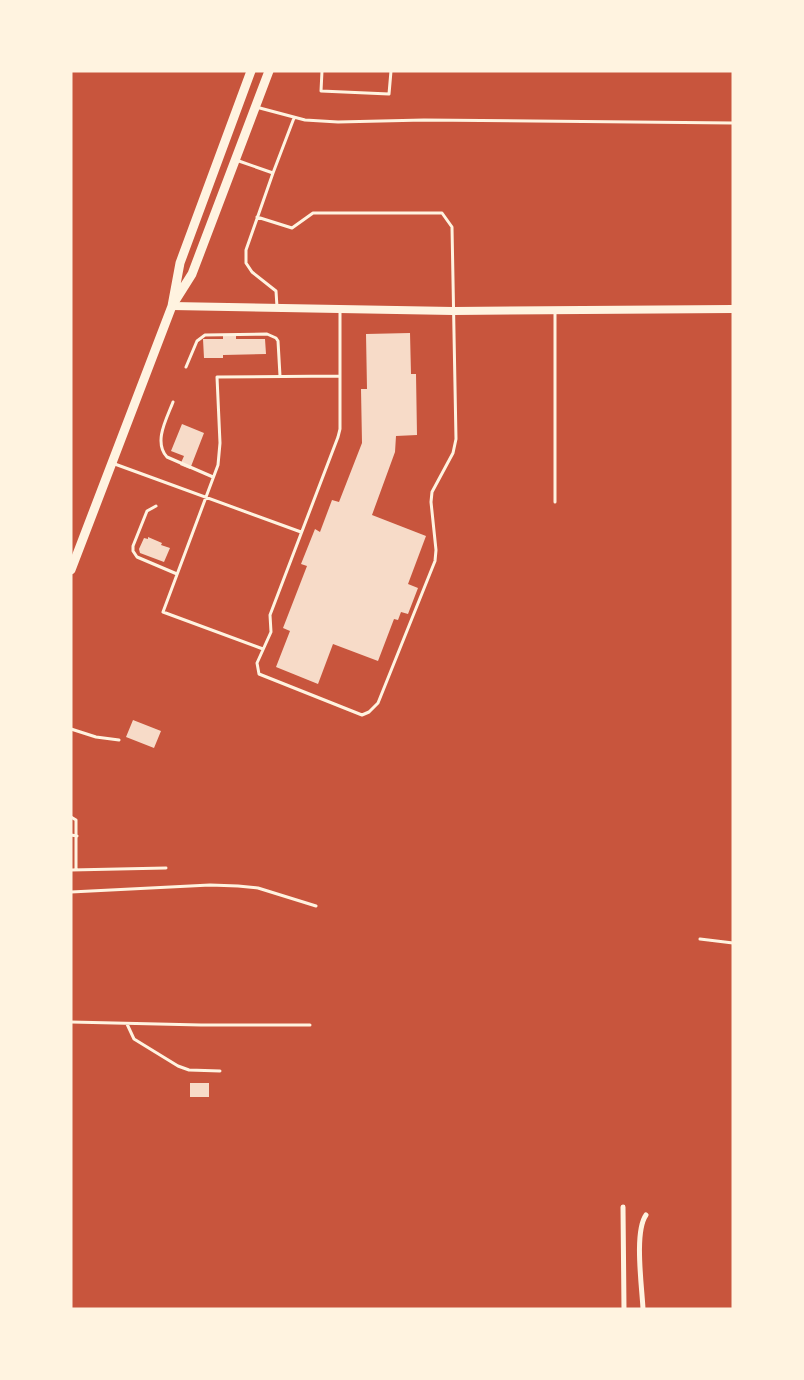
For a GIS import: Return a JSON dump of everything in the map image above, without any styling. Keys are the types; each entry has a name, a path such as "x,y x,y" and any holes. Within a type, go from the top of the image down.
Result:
{"main road":[{"path":"71,570 172,306 180,263 251,71"},
{"path":"172,306 192,274 268,71"}],"street":[{"path":"172,306 453,310 733,309"},
{"path":"624,1206 624,1309"},
{"path":"644,1309 640,1238 643,1218 646,1215"}],"lane":[{"path":"322,71 321,92 389,94 391,71"},
{"path":"255,107 305,120 338,122 433,120 733,123"},
{"path":"276,307 276,291 252,272 246,263 246,250 272,173 294,118"},
{"path":"235,160 272,173"},
{"path":"257,217 292,228 313,213 442,213 452,227 456,439 453,453 432,492 435,561 378,703 369,712 362,715 258,674 257,664 271,632 270,615 338,437 340,428 340,308"},
{"path":"555,310 555,502"},
{"path":"186,367 197,341 205,335 267,334 278,341 280,376"},
{"path":"263,649 163,612 220,455 217,377 340,376"},
{"path":"173,402 162,434 163,452 167,457 213,477"},
{"path":"112,463 301,532"},
{"path":"156,506 147,512 133,546 133,551 137,557 177,574"},
{"path":"71,729 96,737 119,740"},
{"path":"71,817 76,820 76,870"},
{"path":"71,834 76,836"},
{"path":"71,870 166,868"},
{"path":"71,892 210,885 238,886 258,888 316,906"},
{"path":"700,939 733,943"},
{"path":"71,1022 310,1026"},
{"path":"127,1024 134,1039 178,1066 189,1070 220,1071"}],"building":[{"path":"410,333 411,374 416,374 417,435 396,436 395,452 372,515 426,536 408,584 418,588 408,614 401,612 398,620 394,619 378,661 333,644 318,684 276,667 290,631 283,628 307,566 301,564 315,529 320,532 332,500 339,502 362,443 361,389 367,389 366,334"},
{"path":"223,336 236,336 236,339 265,339 266,354 223,355 223,358 204,358 203,339 223,339"},
{"path":"182,424 204,433 190,469 180,465 184,456 171,451"},
{"path":"148,537 170,548 164,562 140,553 139,549 144,538 148,539"},
{"path":"133,720 161,731 154,748 126,737"},
{"path":"190,1083 209,1083 209,1097 190,1097"}]}
